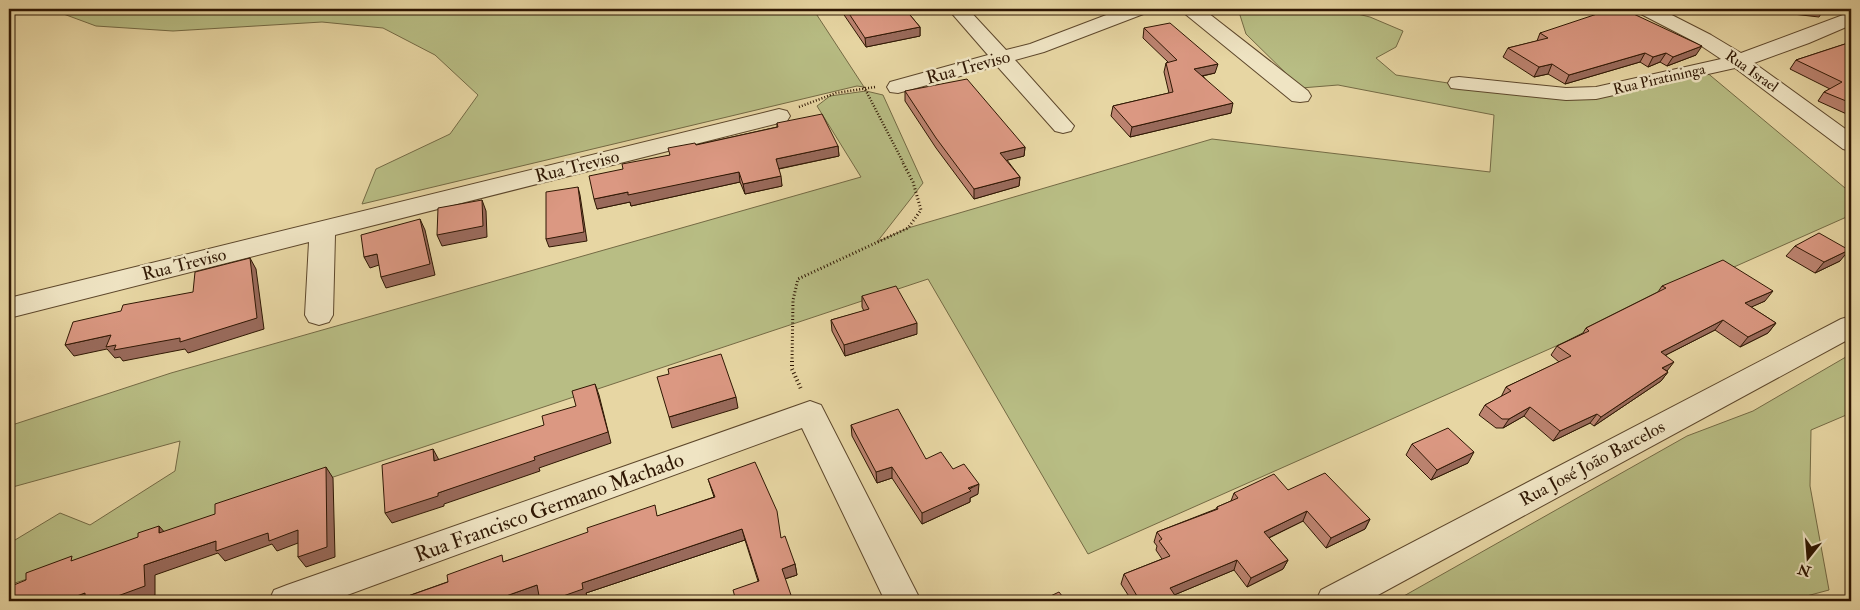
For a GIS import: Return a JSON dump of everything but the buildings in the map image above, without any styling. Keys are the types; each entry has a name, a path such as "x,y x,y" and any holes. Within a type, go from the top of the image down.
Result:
{"street":[{"path":"958,9 1063,126"},
{"name":"Rua Treviso","path":"898,87 1037,48 1139,9"},
{"path":"1191,9 1300,96"},
{"name":"Rua Israel","path":"1646,9 1704,39 1739,61 1851,144"},
{"path":"1680,9 1704,39"},
{"name":"Rua Piratininga","path":"1459,83 1566,94 1596,93 1739,61 1802,39 1851,18"},
{"name":"Rua Treviso","path":"9,308 779,116"},
{"path":"319,315 322,230"},
{"name":"Rua José João Barcelos","path":"1334,601 1851,326"},
{"path":"810,413 903,601"},
{"name":"Rua Francisco Germano Machado","path":"287,601 810,413"}],"path":[{"path":"779,116 812,101 864,87 898,87"},
{"path":"810,413 792,370 793,300 798,279 908,228 921,210 913,182 864,87"}],"green space":[{"path":"50,9 813,9 864,87 857,86 362,204 376,169 450,134 478,95 435,55 383,28 322,22 173,31 96,26"},
{"path":"1238,9 1337,9 1370,17 1403,31 1396,47 1376,58 1396,75 1461,85 1572,97 1705,71 1851,193 1851,215 1088,554 928,279 9,585 10,543 60,513 90,525 175,471 180,441 9,488 9,426 171,373 861,177 817,106 830,96 866,91 883,95 923,183 877,242 908,228 1212,139 1490,172 1494,115 1338,85 1301,88 1246,34"},
{"path":"1851,354 1851,413 1811,430 1810,486 1829,590 1788,601 1395,601 1687,436 1753,411"}]}
